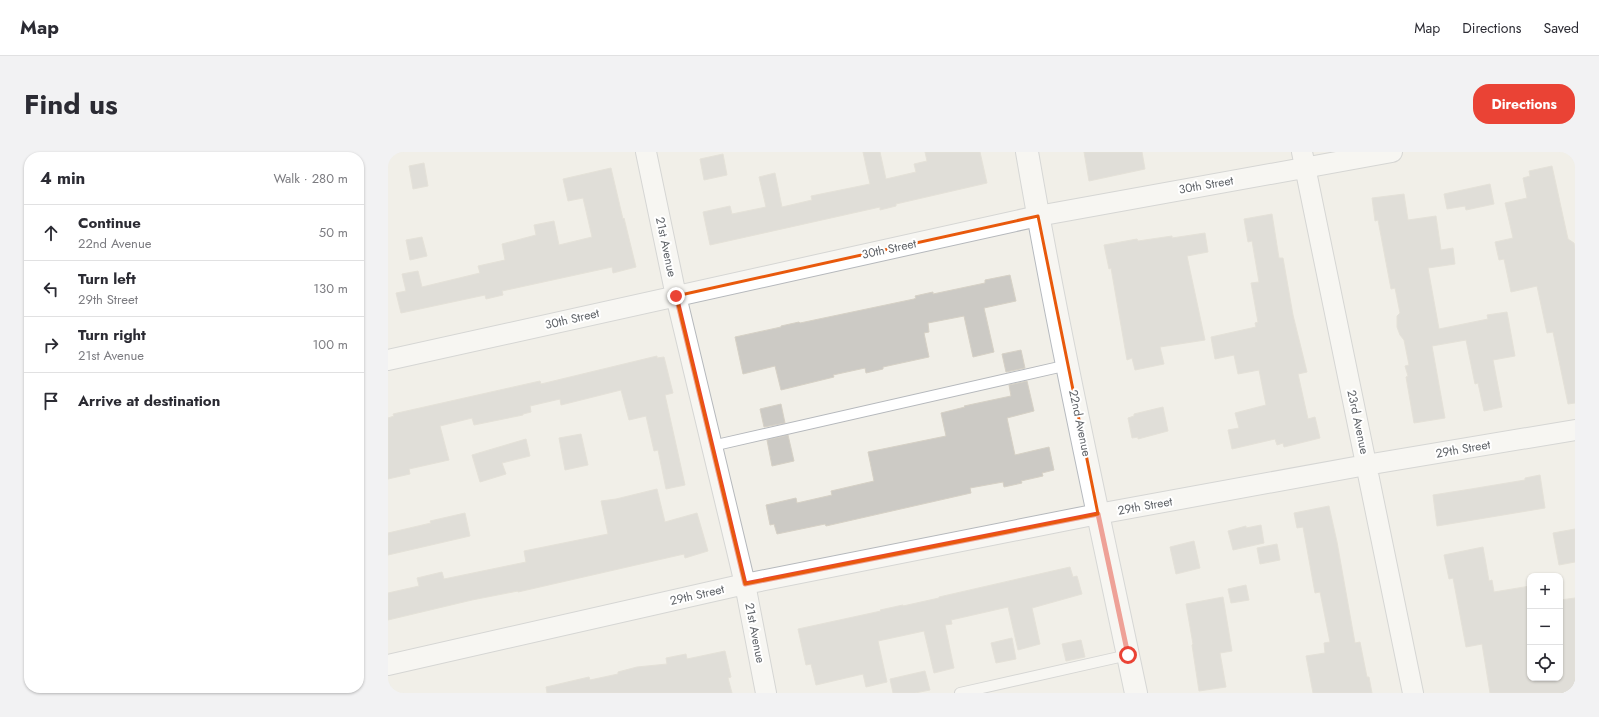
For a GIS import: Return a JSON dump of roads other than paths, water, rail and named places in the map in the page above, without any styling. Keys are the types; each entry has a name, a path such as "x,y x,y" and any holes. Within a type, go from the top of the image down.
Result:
{"street":[{"name":"21st Avenue","path":"648,152 676,296 745,584 766,693"},
{"name":"22nd Avenue","path":"1027,152 1038,216 1098,514 1136,693"},
{"name":"30th Street","path":"388,360 1038,216 1304,160 1392,152"},
{"name":"23rd Avenue","path":"1304,160 1413,693"},
{"name":"29th Street","path":"388,665 745,584 1098,514 1366,465 1575,430"}],"lane":[{"path":"712,446 1068,365"},
{"path":"960,693 1128,655"}]}
